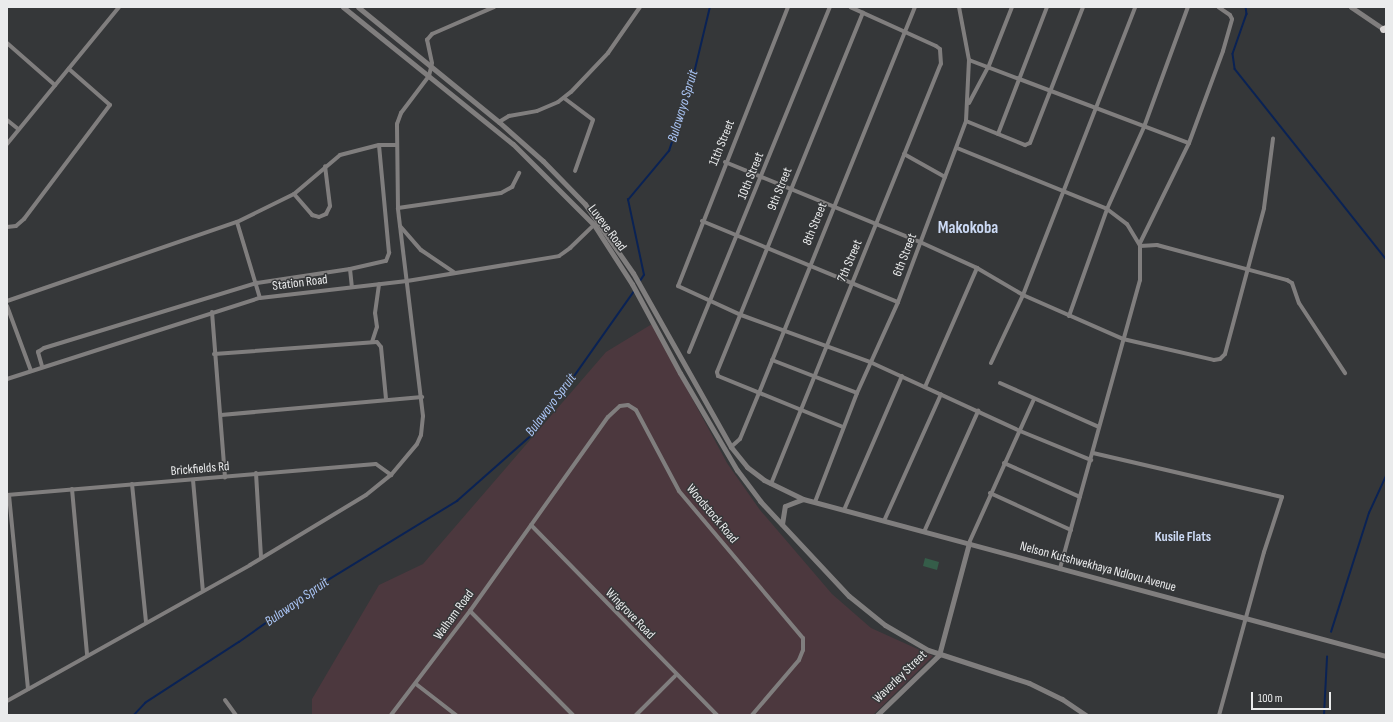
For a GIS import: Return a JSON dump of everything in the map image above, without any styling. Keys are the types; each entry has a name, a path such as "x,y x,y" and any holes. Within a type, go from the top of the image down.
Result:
{"street":[{"path":"7,144 119,7"},
{"name":"Luveve Road","path":"343,7 513,144 594,225 632,284 733,464 782,524 856,603 885,625 939,655 1029,683 1062,699 1086,715"},
{"name":"Luveve Road","path":"358,7 499,122 543,161 585,204 633,273 731,447 747,467 771,484 803,499"},
{"path":"7,701 261,558 366,495 391,475 417,444 421,434 422,397 398,208 396,145 401,113 429,76 432,66 427,40 432,34 494,7"},
{"path":"499,122 509,116 537,111 564,98 608,54 640,7"},
{"name":"11th Street","path":"709,302 678,286 725,162 788,7"},
{"name":"10th Street","path":"689,352 738,236 830,7"},
{"path":"850,7 905,31"},
{"name":"8th Street","path":"731,447 740,439 915,7"},
{"name":"6th Street","path":"815,502 857,393 898,302 966,121 968,105 969,60 959,7"},
{"path":"968,105 988,68 1012,7"},
{"path":"998,134 1047,7"},
{"path":"966,121 998,134 1029,144 1083,7"},
{"path":"992,363 1023,295 1093,108 1135,7"},
{"path":"1069,316 1107,209 1144,127 1188,7"},
{"path":"1060,569 1093,453 1122,339 1141,275 1140,245 1189,143 1231,24 1230,15 1218,7"},
{"path":"1352,7 1385,29"},
{"name":"9th Street","path":"759,393 717,374 766,248 863,12"},
{"name":"7th Street","path":"771,484 851,282 941,64 940,49 905,31"},
{"path":"7,42 55,85"},
{"path":"969,60 1050,92 1189,143"},
{"path":"7,227 16,226 24,219 110,105 69,69"},
{"path":"564,98 593,120 575,171"},
{"path":"7,120 18,129"},
{"path":"725,162 920,242 977,268 1023,295 1122,339 1214,360 1220,359 1225,354 1248,269 1264,208 1273,139"},
{"path":"7,301 237,222 294,194 340,155 379,145 396,145"},
{"path":"42,366 38,352 44,348 257,283 350,270 383,262 389,256 379,145"},
{"path":"957,148 1107,209 1127,224 1140,245"},
{"path":"904,154 945,177"},
{"path":"294,194 312,215 319,217 326,214 330,206 326,166"},
{"path":"398,208 501,193 512,187 519,173"},
{"path":"702,221 898,302"},
{"path":"237,222 257,283 260,298"},
{"name":"Station Road","path":"7,379 42,366 260,298 407,281 454,272 559,256 570,248 594,225"},
{"path":"400,226 422,250 454,272"},
{"path":"1140,245 1158,246 1248,269 1292,283 1299,303 1346,373"},
{"path":"925,387 977,268"},
{"path":"350,270 352,287"},
{"path":"372,342 377,327 375,313 379,284"},
{"path":"709,302 870,362 1020,431 1091,460"},
{"path":"7,306 31,371"},
{"path":"212,312 214,354 221,415 225,477"},
{"path":"214,354 377,342 381,347 386,399"},
{"path":"772,360 857,393"},
{"path":"844,510 902,376"},
{"path":"1000,383 1099,428"},
{"path":"759,393 801,408 843,427"},
{"path":"884,521 941,394"},
{"path":"221,415 386,399 422,397"},
{"path":"939,655 969,543 990,493 1034,399"},
{"name":"Woodstock Road","path":"531,525 613,411 620,406 633,406 679,491 803,638 803,650 799,660 752,715"},
{"path":"924,532 978,411"},
{"path":"1093,453 1282,497 1245,618 1220,715"},
{"path":"1004,463 1080,497"},
{"name":"Brickfields Rd","path":"8,495 376,464 391,475"},
{"path":"256,474 261,558"},
{"path":"193,480 203,591"},
{"path":"132,484 146,622"},
{"path":"72,489 87,655"},
{"path":"990,493 1071,530"},
{"path":"8,495 28,689"},
{"path":"782,524 785,506 803,499"},
{"name":"Nelson Kutshwekhaya Ndlovu Avenue","path":"803,499 1386,656"},
{"name":"Walham Road","path":"391,715 470,611 531,525"},
{"name":"Wingrove Road","path":"531,525 676,676 717,715"},
{"path":"470,611 573,715"},
{"name":"Waverley Street","path":"878,715 939,655"},
{"path":"636,715 676,676"},
{"path":"416,684 445,704 456,715"},
{"path":"225,700 236,715"}],"shaded area":[{"path":"652,324 727,463 760,510 832,594 871,628 933,656 873,715 312,715 312,699 379,585 423,564 606,352"}],"green space":[{"path":"925,558 939,562 937,570 923,566"}],"waterway":[{"name":"Bulawayo Spruit","path":"640,281 644,275 628,200 669,151 691,86 710,7"},
{"path":"1246,7 1247,14 1233,54 1235,69 1386,259"},
{"name":"Bulawayo Spruit","path":"134,715 145,703 239,642 320,585 457,501 534,433 634,291"},
{"path":"1331,632 1369,513 1386,476"},
{"path":"1324,715 1327,657"}],"district":[{"name":"Makokoba","path":"968,229"},
{"name":"Kusile Flats","path":"1183,537"}]}
